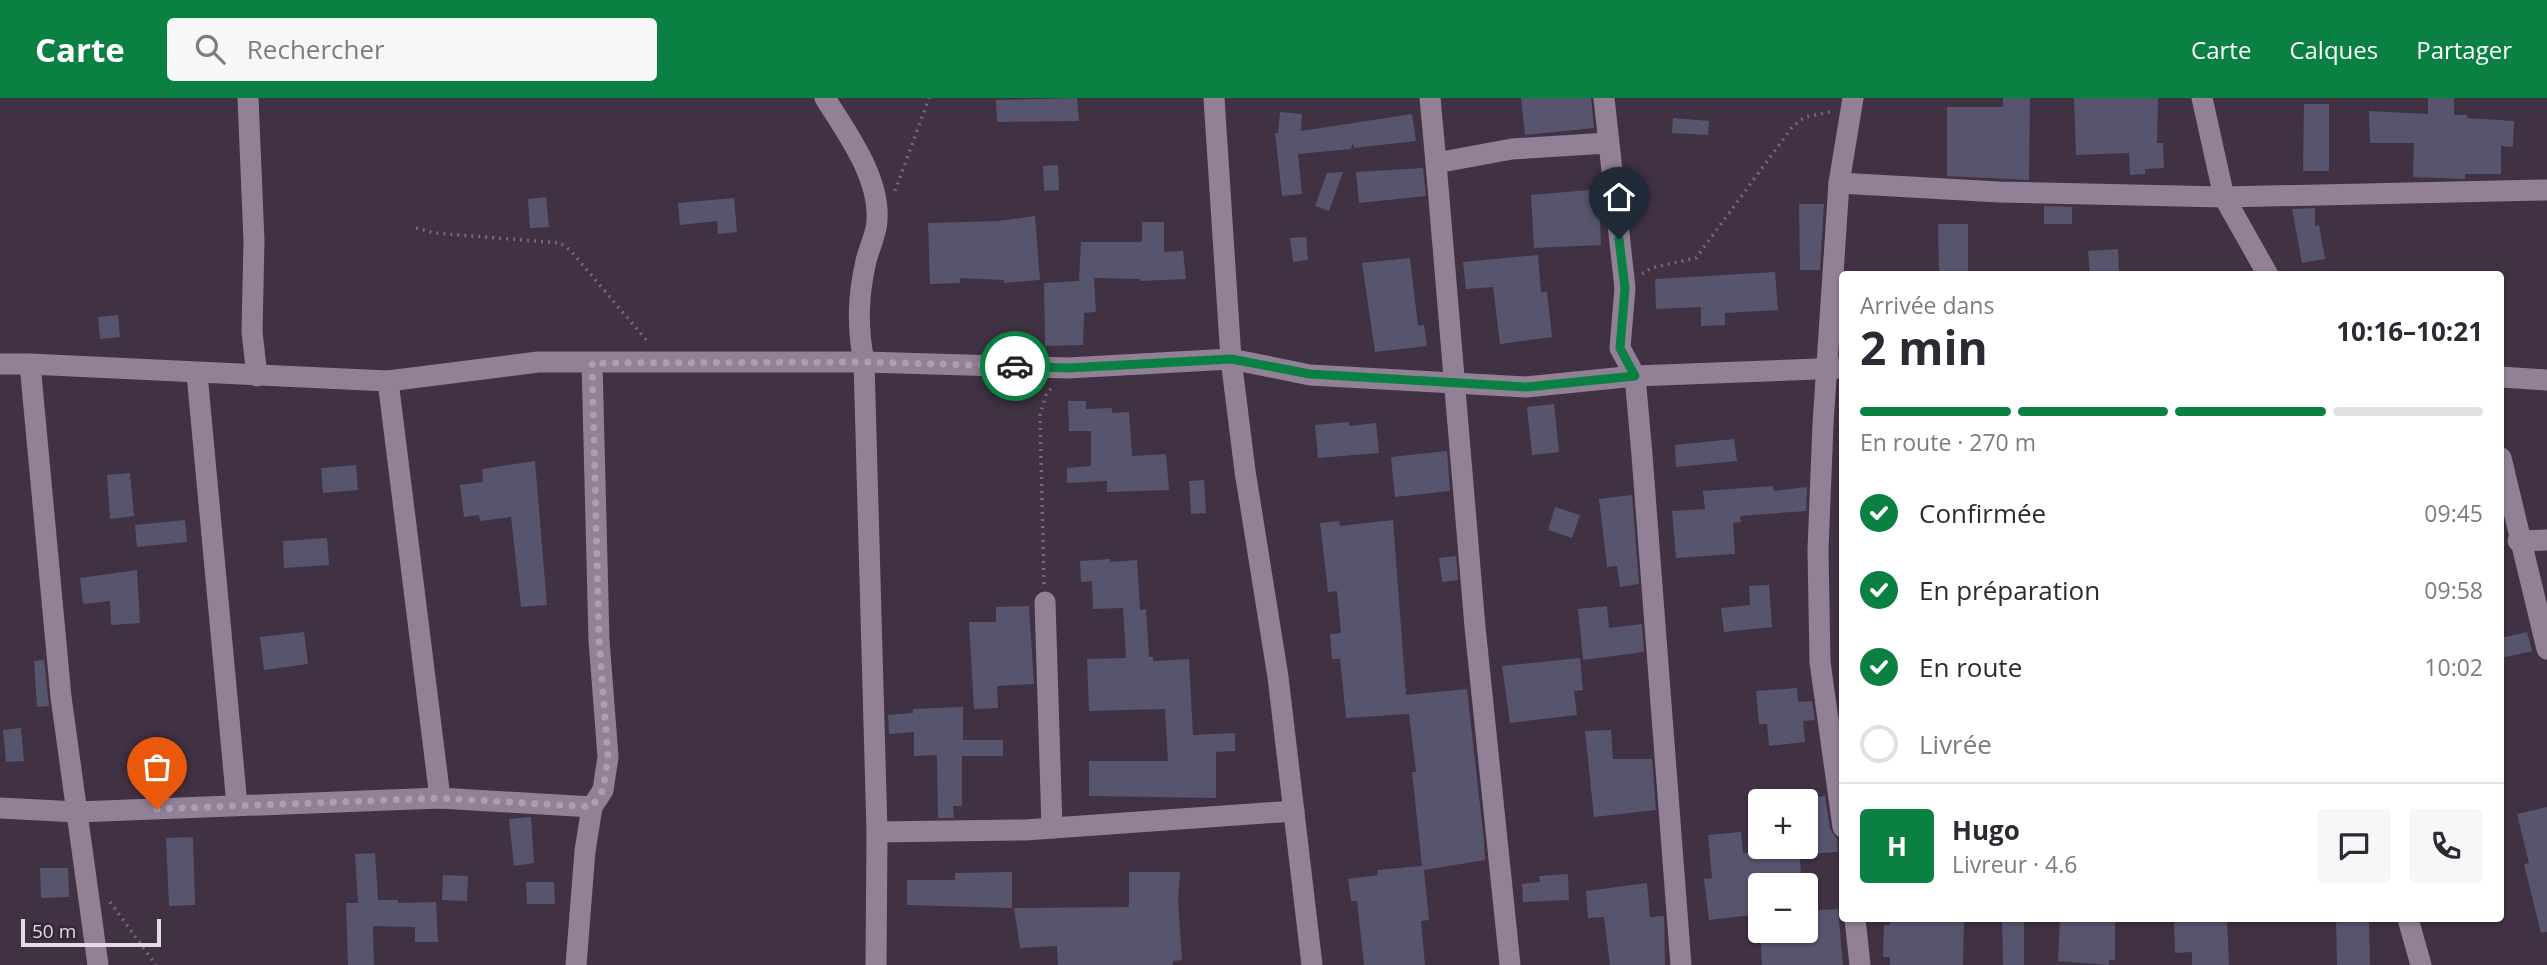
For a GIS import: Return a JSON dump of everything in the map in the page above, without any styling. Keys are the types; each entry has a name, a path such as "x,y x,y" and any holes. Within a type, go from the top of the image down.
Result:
{"street":[{"path":"248,98 254,242 252,332 257,376"},
{"path":"825,98 850,139 873,187 877,220 859,298 858,330 864,362 877,832 876,965"},
{"path":"1214,98 1231,359 1245,471 1278,677 1312,965"},
{"path":"1430,98 1475,627 1510,965"},
{"path":"1604,98 1625,288 1620,348 1635,376 1681,965"},
{"path":"2202,98 2224,197 2266,271"},
{"path":"1839,798 1820,662 1818,550 1835,368 1839,183 1851,104"},
{"path":"1436,163 1512,149 1608,143"},
{"path":"1839,183 1999,192 2224,197 2547,190"},
{"path":"0,364 92,365 197,374 388,381 538,362 864,362 1068,368 1231,359 1310,374 1456,386 1527,387 1635,376 1835,368"},
{"path":"576,965 583,863 592,807 603,790 608,757 599,640 592,363"},
{"path":"30,364 61,697 99,965"},
{"path":"197,374 237,805"},
{"path":"2504,377 2547,380"},
{"path":"388,381 440,798"},
{"path":"2504,473 2518,541 2547,649"},
{"path":"2518,541 2547,540"},
{"path":"1045,602 1052,828"},
{"path":"0,808 77,812 440,798 592,807"},
{"path":"877,832 1052,828 1294,811"},
{"path":"1854,922 1860,965"},
{"path":"2409,922 2421,965"}],"path":[{"path":"877,220 891,199 929,98"},
{"path":"1625,288 1651,268 1696,258 1762,164 1793,126 1805,117 1851,104"},
{"path":"416,228 435,233 560,243 570,250 665,362"},
{"path":"1045,602 1040,415 1046,396 1068,368"},
{"path":"86,878 118,911 156,965"}],"building":[{"path":"1077,98 1079,121 997,122 996,100"},
{"path":"1521,98 1591,98 1594,128 1525,135"},
{"path":"2003,98 2030,98 2029,180 1947,176 1947,107 2003,107"},
{"path":"2074,98 2158,98 2157,143 2163,143 2164,168 2145,169 2145,174 2130,175 2129,153 2076,155"},
{"path":"2428,98 2454,98 2454,115 2514,121 2513,147 2501,146 2501,174 2465,174 2465,179 2413,177 2414,143 2370,143 2369,111 2428,114"},
{"path":"2304,104 2329,104 2329,171 2303,171"},
{"path":"1280,112 1302,114 1301,131 1412,114 1416,141 1354,148 1353,143 1351,149 1298,154 1302,194 1282,196 1275,133 1278,133"},
{"path":"1673,118 1709,121 1708,135 1672,133"},
{"path":"1058,165 1059,190 1044,191 1043,166"},
{"path":"1423,168 1426,196 1359,203 1356,172"},
{"path":"1343,172 1329,211 1315,206 1327,173"},
{"path":"1601,189 1604,217 1600,218 1601,245 1534,248 1531,195"},
{"path":"546,197 549,227 530,228 528,199"},
{"path":"734,198 737,232 718,234 717,221 680,225 678,203"},
{"path":"1799,204 1824,204 1820,270 1800,270"},
{"path":"2044,206 2072,207 2072,224 2044,224"},
{"path":"2315,208 2315,226 2319,225 2325,259 2302,263 2292,209"},
{"path":"1035,216 1040,280 1004,283 1004,280 960,278 960,283 930,284 928,223 999,221"},
{"path":"1142,222 1164,222 1164,252 1183,251 1186,279 1140,281 1094,278 1096,312 1084,313 1083,345 1045,346 1044,283 1079,281 1081,242 1142,241"},
{"path":"1938,224 1968,224 1968,271 1939,271"},
{"path":"1306,237 1308,260 1293,262 1290,238"},
{"path":"2118,249 2119,271 2090,271 2088,251"},
{"path":"1538,255 1541,292 1547,292 1552,337 1500,344 1493,287 1466,289 1463,262"},
{"path":"1410,258 1418,326 1424,325 1427,346 1375,352 1362,263"},
{"path":"1775,272 1778,310 1725,313 1725,325 1701,326 1701,307 1656,309 1655,279"},
{"path":"118,315 120,337 100,339 98,317"},
{"path":"1068,401 1086,401 1086,409 1112,408 1112,413 1129,412 1132,456 1166,454 1169,490 1107,492 1107,481 1067,483 1067,468 1091,466 1091,431 1069,431"},
{"path":"1554,404 1559,452 1532,455 1527,407"},
{"path":"1349,422 1349,426 1376,423 1379,453 1318,458 1315,425"},
{"path":"1734,439 1737,461 1676,467 1675,445"},
{"path":"1447,451 1450,491 1395,497 1391,457"},
{"path":"535,461 547,605 521,607 511,517 480,521 479,515 464,517 460,485 483,482 482,469"},
{"path":"356,465 358,490 323,493 321,468"},
{"path":"130,473 134,516 110,519 107,475"},
{"path":"1204,480 1206,513 1191,514 1189,481"},
{"path":"1773,486 1774,491 1807,487 1806,511 1740,516 1741,522 1733,523 1735,554 1676,558 1672,511 1705,509 1703,491"},
{"path":"1632,495 1639,584 1620,587 1617,566 1607,567 1599,499"},
{"path":"1555,507 1580,515 1572,538 1548,530"},
{"path":"185,520 187,542 137,547 135,525"},
{"path":"1393,520 1406,695 1467,689 1484,841 1485,860 1424,870 1429,920 1421,921 1425,965 1364,965 1357,901 1351,901 1348,879 1378,875 1377,870 1422,866 1412,772 1416,772 1409,714 1346,718 1340,659 1332,659 1330,634 1341,633 1337,591 1328,592 1320,523 1339,521 1340,526"},
{"path":"327,538 329,565 284,568 283,541"},
{"path":"1456,556 1458,580 1442,582 1439,558"},
{"path":"1110,559 1110,562 1137,560 1140,610 1146,609 1149,657 1153,657 1153,661 1189,659 1193,735 1235,733 1235,751 1216,752 1216,798 1089,796 1089,761 1168,761 1165,709 1089,711 1087,659 1126,658 1123,608 1093,609 1092,581 1081,582 1080,561"},
{"path":"137,570 140,623 111,625 110,601 83,604 80,578"},
{"path":"1769,585 1772,627 1724,632 1721,608 1750,605 1749,586"},
{"path":"1029,606 1034,684 997,686 998,708 974,709 969,622 996,622 996,607"},
{"path":"1607,606 1609,628 1642,624 1644,652 1583,660 1578,609"},
{"path":"304,632 308,664 264,670 260,637"},
{"path":"2527,632 2532,651 2504,657 2504,637"},
{"path":"1580,658 1583,690 1574,691 1577,715 1510,723 1502,666"},
{"path":"44,660 49,706 37,707 34,661"},
{"path":"1797,688 1798,702 1812,701 1815,720 1803,721 1805,742 1769,746 1767,724 1759,724 1756,691"},
{"path":"963,707 963,740 1003,740 1003,756 962,756 962,806 953,806 954,818 938,818 937,755 914,756 914,732 889,734 888,715 913,713 913,709"},
{"path":"21,728 24,761 6,762 3,730"},
{"path":"1611,730 1613,759 1652,759 1656,810 1594,817 1585,731"},
{"path":"1825,796 1830,829 1837,839 1838,852 1818,853 1818,797"},
{"path":"2547,807 2547,932 2541,933 2524,864 2529,863 2517,814"},
{"path":"531,817 534,863 514,866 509,819"},
{"path":"1741,832 1743,853 1748,853 1748,859 1800,859 1801,873 1748,873 1748,915 1709,920 1704,879 1712,878 1708,835"},
{"path":"193,837 195,905 169,906 166,838"},
{"path":"375,853 378,900 398,900 398,903 436,902 438,942 415,942 415,927 373,926 374,965 348,965 346,903 358,903 355,854"},
{"path":"40,868 68,868 69,897 41,898"},
{"path":"1012,872 1012,908 907,905 907,880 955,880 955,873"},
{"path":"1129,872 1180,872 1178,900 1182,960 1173,961 1173,965 1058,965 1057,946 1020,948 1014,908 1129,907"},
{"path":"1568,874 1569,900 1523,902 1522,884 1540,882 1539,876"},
{"path":"443,875 468,876 467,901 442,900"},
{"path":"526,882 554,882 555,904 527,904"},
{"path":"1647,883 1650,917 1664,916 1665,965 1610,965 1604,917 1588,918 1586,891"},
{"path":"1838,909 1843,965 1762,965 1761,943 1818,943 1818,910"},
{"path":"1890,922 1964,922 1963,965 1890,965 1890,957 1883,957 1884,925 1890,925"},
{"path":"2002,922 2024,922 2024,965 2003,965"},
{"path":"2060,922 2115,922 2115,960 2109,960 2109,965 2058,961"},
{"path":"2174,922 2227,922 2229,965 2192,965 2192,952 2175,953"},
{"path":"2336,922 2369,922 2370,965 2337,965"}],"way so far":[{"path":"157,809 440,798 592,807 603,790 608,757 599,640 592,363 864,362 1015,366"}],"route":[{"path":"1015,366 1068,368 1231,359 1310,374 1456,386 1527,387 1635,376 1620,348 1625,288 1619,239"}]}
